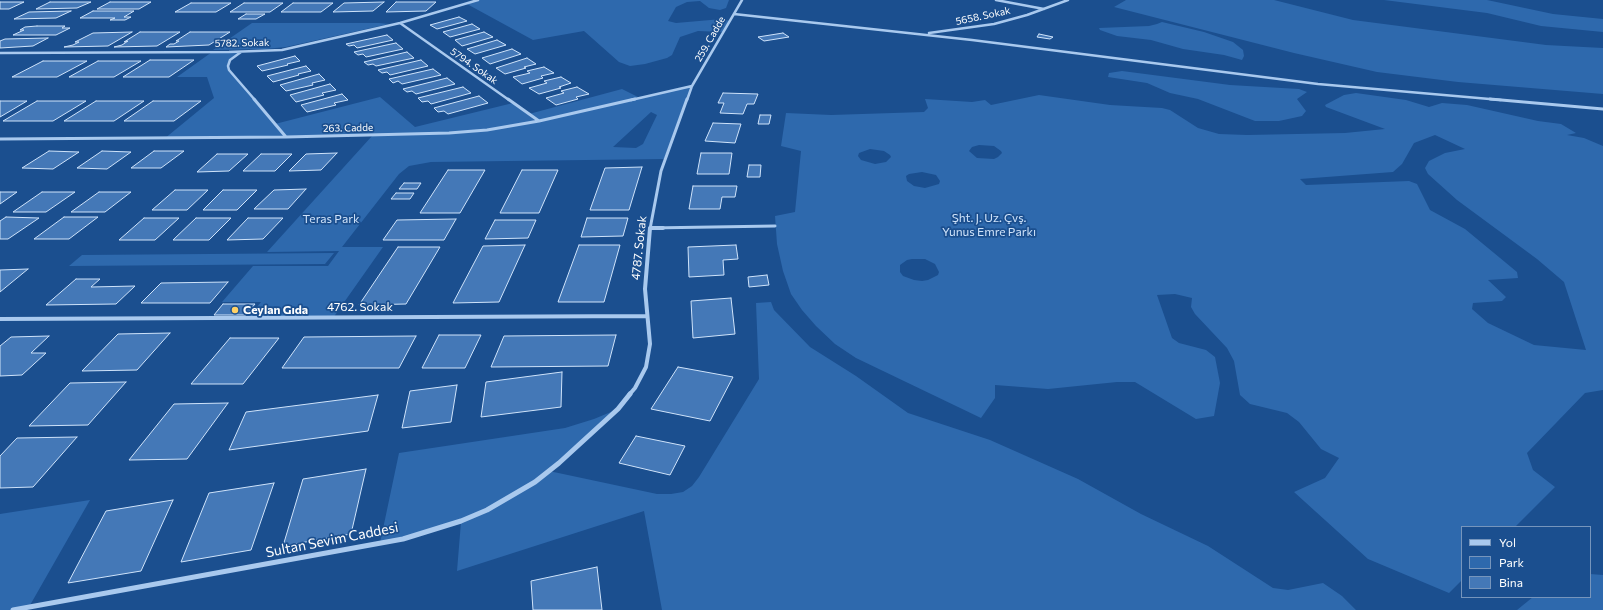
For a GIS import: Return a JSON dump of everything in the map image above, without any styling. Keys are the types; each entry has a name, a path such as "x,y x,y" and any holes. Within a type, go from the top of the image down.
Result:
{"street":[{"name":"5782. Sokak","path":"0,53 242,52 282,50 400,23 478,0"},
{"name":"259. Cadde","path":"692,86 742,0"},
{"path":"996,0 1044,9"},
{"name":"5658. Sokak","path":"922,34 988,25 1044,9 1068,0"},
{"path":"734,14 922,34 1318,84 1603,109"},
{"name":"5794. Sokak","path":"400,23 539,121"},
{"path":"242,52 230,60 228,66 229,70 286,138"},
{"name":"263. Cadde","path":"0,139 286,138 449,134 487,130 539,121 692,86"},
{"name":"4787. Sokak","path":"618,409 635,388 646,367 650,344 647,316 646,262 650,228 664,159 692,86"},
{"path":"650,228 775,226"},
{"name":"4762. Sokak","path":"0,319 647,316"},
{"name":"Sultan Sevim Caddesi","path":"14,610 403,539 461,521 505,500 535,482 580,445 618,409"}],"green space":[{"path":"478,0 729,0 726,8 720,10 709,8 700,1 687,2 676,7 668,21 676,23 722,19 730,21 723,32 698,31 680,37 672,55 667,58 645,64 630,66 619,62 584,31 533,40 467,4"},
{"path":"1126,0 1274,0 1353,20 1546,45 1603,48 1603,94 1458,82 1377,72 1294,53 1114,7"},
{"path":"1384,0 1487,0 1553,14 1603,19 1603,32 1541,26 1487,13"},
{"path":"1162,22 1204,32 1233,42 1243,50 1244,56 1242,60 1224,55 1183,49 1151,40 1117,36 1100,30 1099,28 1149,26"},
{"path":"252,23 389,24 286,47 213,50"},
{"name":"Teras Park","path":"212,52 242,52 230,60 228,66 229,70 275,124 380,97 415,127 513,103 529,114 622,89 640,98 692,86 664,159 431,162 409,166 399,174 342,247 383,247 333,318 248,318 261,302 222,302 253,266 328,266 339,251 267,252 372,136 164,139 214,98 207,77 177,77","holes":["651,112 657,115 643,144 636,148 613,147"]},
{"path":"1122,71 1230,85 1299,89 1307,92 1297,99 1306,111 1302,116 1279,121 1255,121 1198,99 1170,93 1147,83 1108,77 1109,73"},
{"name":"Şht. J. Uz. Çvş. Yunus Emre Parkı","path":"1356,93 1406,100 1429,107 1442,103 1467,105 1538,121 1561,124 1576,133 1567,135 1584,138 1603,146 1603,390 1585,393 1527,453 1533,470 1555,487 1516,526 1461,526 1461,581 1449,593 1368,559 1294,492 1325,478 1339,458 1321,449 1299,422 1287,413 1250,404 1240,395 1234,361 1227,348 1195,314 1191,307 1192,298 1175,294 1157,295 1172,338 1179,343 1206,350 1215,357 1220,383 1214,416 1196,419 1135,382 1117,382 1048,389 995,385 995,398 981,418 856,358 835,344 802,310 791,294 783,271 777,244 775,216 795,212 801,151 781,146 786,113 831,115 924,112 928,108 925,99 972,102 985,100 991,105 1039,95 1110,105 1162,108 1170,110 1198,128 1219,134 1247,135 1345,133 1385,129 1326,107 1325,105 1344,95","holes":["1435,135 1465,149 1445,153 1429,161 1425,168 1428,174 1457,200 1537,259 1564,282 1586,350 1534,345 1488,323 1472,309 1473,303 1502,301 1506,297 1488,280 1518,278 1517,272 1465,229 1430,210 1417,184 1409,181 1306,185 1300,179 1393,172 1402,164 1414,143","979,145 994,146 1002,153 994,159 977,158 969,151 972,147","870,149 884,151 891,157 886,162 875,164 861,160 858,156 859,153","922,172 936,175 940,181 939,184 925,188 914,186 907,181 906,176 909,174","925,259 935,264 939,272 938,275 922,281 903,276 900,272 900,265 907,260"]},
{"path":"334,253 325,264 69,266 82,255"},
{"path":"771,302 774,310 810,347 856,376 908,413 990,440 1078,479 1141,514 1208,546 1273,588 1288,590 1323,583 1342,596 1356,610 662,610 644,511 457,571 461,522 380,543 399,453 565,428 594,419 618,409 549,471 657,494 683,492 692,486 699,477 759,379 756,303"},
{"path":"90,500 29,607 13,610 0,610 0,514"},
{"path":"1591,574 1603,575 1603,610 1517,610 1532,598 1591,598"}],"building":[{"path":"0,2 24,2 9,9 0,9"},
{"path":"50,2 91,2 77,8 36,9"},
{"path":"110,2 151,2 139,9 97,9"},
{"path":"384,2 373,11 333,12 344,3"},
{"path":"396,2 436,2 426,11 386,12"},
{"path":"191,3 231,3 216,12 175,12"},
{"path":"244,3 283,3 270,12 230,12"},
{"path":"293,3 333,3 321,12 281,12"},
{"path":"71,11 56,18 14,19 29,12"},
{"path":"93,11 134,11 124,17 131,17 125,20 110,20 115,18 80,18"},
{"path":"246,14 265,14 256,19 238,19"},
{"path":"459,17 467,21 437,29 430,25"},
{"path":"472,24 480,29 450,37 443,32"},
{"path":"65,26 62,28 70,28 56,35 13,35 24,30 20,30 25,27"},
{"path":"132,32 108,46 64,47 73,45 79,42 75,42 93,33"},
{"path":"140,32 180,32 157,46 114,47 122,45 128,41 124,42"},
{"path":"190,32 230,32 209,45 166,47 179,41 176,41"},
{"path":"484,32 493,37 462,46 455,40"},
{"path":"783,33 789,37 764,41 758,37"},
{"path":"1039,34 1053,37 1050,39 1037,37"},
{"path":"387,35 393,40 357,48 354,45 349,46 346,44"},
{"path":"48,38 33,46 0,48 0,41 5,39"},
{"path":"497,40 506,45 475,54 467,49"},
{"path":"396,43 403,49 366,57 363,54 358,55 354,52"},
{"path":"512,49 521,54 490,64 482,58"},
{"path":"407,52 414,58 376,66 373,64 368,65 364,62"},
{"path":"295,56 300,61 262,71 257,66"},
{"path":"527,58 536,64 505,74 496,68"},
{"path":"150,60 194,60 169,77 123,77"},
{"path":"421,60 428,66 390,75 387,72 382,73 378,70"},
{"path":"43,61 87,61 57,77 12,77"},
{"path":"98,61 141,61 114,77 69,77"},
{"path":"306,66 311,71 273,82 267,76"},
{"path":"544,67 554,73 541,76 543,78 522,84 513,77 530,73 527,71"},
{"path":"433,69 441,75 402,84 398,81 393,83 389,79"},
{"path":"319,74 325,80 312,83 313,85 286,91 280,85"},
{"path":"561,77 571,83 559,87 561,88 539,94 529,88 547,83 544,81"},
{"path":"447,78 455,84 416,94 412,91 407,92 403,89"},
{"path":"330,84 336,90 322,93 324,95 296,102 290,95"},
{"path":"463,87 471,93 431,104 428,101 422,102 418,98"},
{"path":"577,87 589,94 576,97 578,99 556,105 546,98 564,93 561,91"},
{"path":"723,93 758,94 754,104 747,104 743,114 720,113 724,103 718,103"},
{"path":"342,94 348,100 334,103 336,105 307,112 301,105"},
{"path":"479,96 488,103 448,114 444,111 438,112 434,108"},
{"path":"0,101 27,101 0,117"},
{"path":"37,101 86,101 53,121 3,121"},
{"path":"96,101 144,101 114,121 64,121"},
{"path":"153,101 201,101 174,121 124,121"},
{"path":"760,115 771,115 769,124 758,124"},
{"path":"713,123 741,124 735,143 705,141"},
{"path":"49,151 79,152 53,169 22,168"},
{"path":"102,151 131,152 107,169 77,168"},
{"path":"154,151 184,151 161,168 131,168"},
{"path":"337,153 321,170 289,171 306,154"},
{"path":"701,153 732,153 729,174 697,174"},
{"path":"217,154 248,154 229,171 197,172"},
{"path":"261,154 292,154 275,171 243,171"},
{"path":"749,165 761,165 760,177 747,177"},
{"path":"642,167 629,210 590,210 605,168"},
{"path":"448,170 485,170 460,213 420,213"},
{"path":"522,170 558,170 539,213 500,213"},
{"path":"404,183 421,183 417,189 399,189"},
{"path":"693,186 737,186 735,197 722,197 720,209 689,209"},
{"path":"306,189 288,209 254,209 274,190"},
{"path":"175,190 208,190 187,210 152,210"},
{"path":"223,190 257,190 237,210 203,210"},
{"path":"0,192 17,192 0,204"},
{"path":"42,192 75,192 46,212 13,212"},
{"path":"99,192 131,192 105,212 71,212"},
{"path":"396,193 414,193 410,199 391,199"},
{"path":"6,217 39,218 8,239 0,239 0,221"},
{"path":"64,217 98,217 69,239 34,239"},
{"path":"144,218 179,218 155,240 119,240"},
{"path":"196,218 231,218 209,240 173,240"},
{"path":"248,218 283,218 263,239 227,240"},
{"path":"587,218 628,218 623,236 581,237"},
{"path":"456,219 444,240 383,240 397,220"},
{"path":"495,220 536,220 528,238 485,239"},
{"path":"525,245 499,302 453,303 483,246"},
{"path":"579,245 620,245 604,302 558,302"},
{"path":"736,245 738,259 723,260 724,275 689,277 688,247"},
{"path":"398,247 440,247 406,304 359,305"},
{"path":"28,269 0,292 0,270"},
{"path":"767,275 769,285 749,287 748,277"},
{"path":"76,279 100,279 91,287 135,286 116,304 46,305"},
{"path":"228,282 210,303 141,303 161,283"},
{"path":"731,298 735,334 693,338 691,301"},
{"path":"223,304 255,304 246,315 214,315"},
{"path":"170,333 137,370 82,371 118,334"},
{"path":"439,335 481,335 465,368 422,368"},
{"path":"616,335 608,366 491,367 504,336"},
{"path":"49,336 31,353 46,353 22,375 0,376 0,346 11,337"},
{"path":"416,336 399,368 282,368 304,337"},
{"path":"230,338 279,338 243,384 191,384"},
{"path":"678,367 733,377 710,421 651,409"},
{"path":"562,372 561,407 481,417 486,382"},
{"path":"126,382 88,425 29,426 70,383"},
{"path":"457,385 451,422 402,428 410,391"},
{"path":"378,395 368,431 229,450 246,412"},
{"path":"228,403 187,459 129,460 174,404"},
{"path":"636,436 685,446 670,475 619,463"},
{"path":"77,437 33,487 0,488 0,456 17,438"},
{"path":"366,469 351,534 283,546 303,479"},
{"path":"274,483 251,550 181,562 209,493"},
{"path":"173,500 141,571 68,583 106,511"},
{"path":"597,567 602,610 533,610 531,581"}],"place":[{"name":"Ceylan Gıda","path":"235,310"}]}
